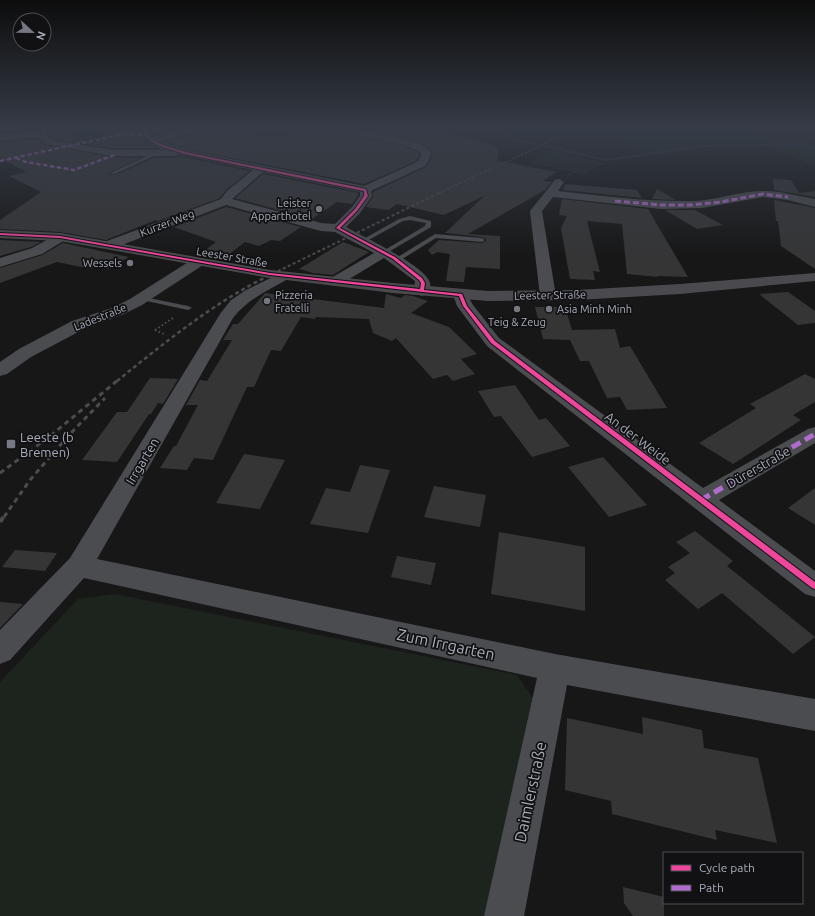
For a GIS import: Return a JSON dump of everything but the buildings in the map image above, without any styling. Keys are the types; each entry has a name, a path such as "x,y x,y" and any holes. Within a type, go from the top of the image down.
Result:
{"street":[{"name":"Kurzer Weg","path":"109,245 225,201 231,193 258,172"},
{"path":"275,172 365,190 404,172"},
{"path":"548,296 536,211 560,180"},
{"path":"338,228 356,210 366,196 365,190"},
{"path":"550,193 661,205 702,204 763,194 788,196 815,203"},
{"path":"225,201 321,227 338,228 391,256 421,279 423,283 422,291"},
{"name":"Leester Straße","path":"0,234 60,237 283,276 461,295 548,296 680,289 815,277"},
{"path":"0,263 37,251 60,237"},
{"path":"336,281 391,256"},
{"name":"Ladestraße","path":"0,370 25,353 78,325 118,311 142,298 198,262"},
{"name":"Irrgarten","path":"0,650 79,566 232,310 251,293 283,276"},
{"name":"An der Weide","path":"461,295 465,306 494,342 815,586"},
{"name":"Dürerstraße","path":"701,500 815,434"},
{"name":"Zum Irrgarten","path":"79,566 555,668 815,715"},
{"name":"Daimlerstraße","path":"504,916 555,668"}],"lane":[{"path":"363,241 401,220 410,218 429,222 428,227 391,256"},
{"path":"391,256 435,236 482,240"},
{"path":"142,298 188,308"}],"path":[{"path":"155,330 166,335"}],"shaded area":[{"path":"569,172 589,172 583,175"},
{"path":"115,594 517,675 534,700 485,916 0,916 0,682 78,599"}],"railway":[{"path":"439,193 485,172"},
{"path":"268,276 441,192"},
{"path":"117,381 210,310 250,285 268,276"},
{"path":"0,473 49,437 118,380"},
{"path":"4,517 30,480 69,435 105,398"},
{"path":"0,522 4,516"}],"marked path":[{"path":"615,201 661,205 690,205 721,202 763,194 788,197"},
{"path":"701,500 815,434"}],"cycle path":[{"path":"276,172 365,190 366,196 356,210 338,228 394,258 421,279 423,283 422,291"},
{"path":"0,234 60,237 270,274 461,295 465,306 493,342 815,586"}],"place":[{"name":"Leister Apparthotel","path":"319,209"},
{"name":"Wessels","path":"130,263"},
{"name":"Pizzeria Fratelli","path":"267,301"},
{"name":"Teig & Zeug","path":"517,309"},
{"name":"Asia Minh Minh","path":"549,309"},
{"name":"Leeste (b Bremen)","path":"11,444"}]}
